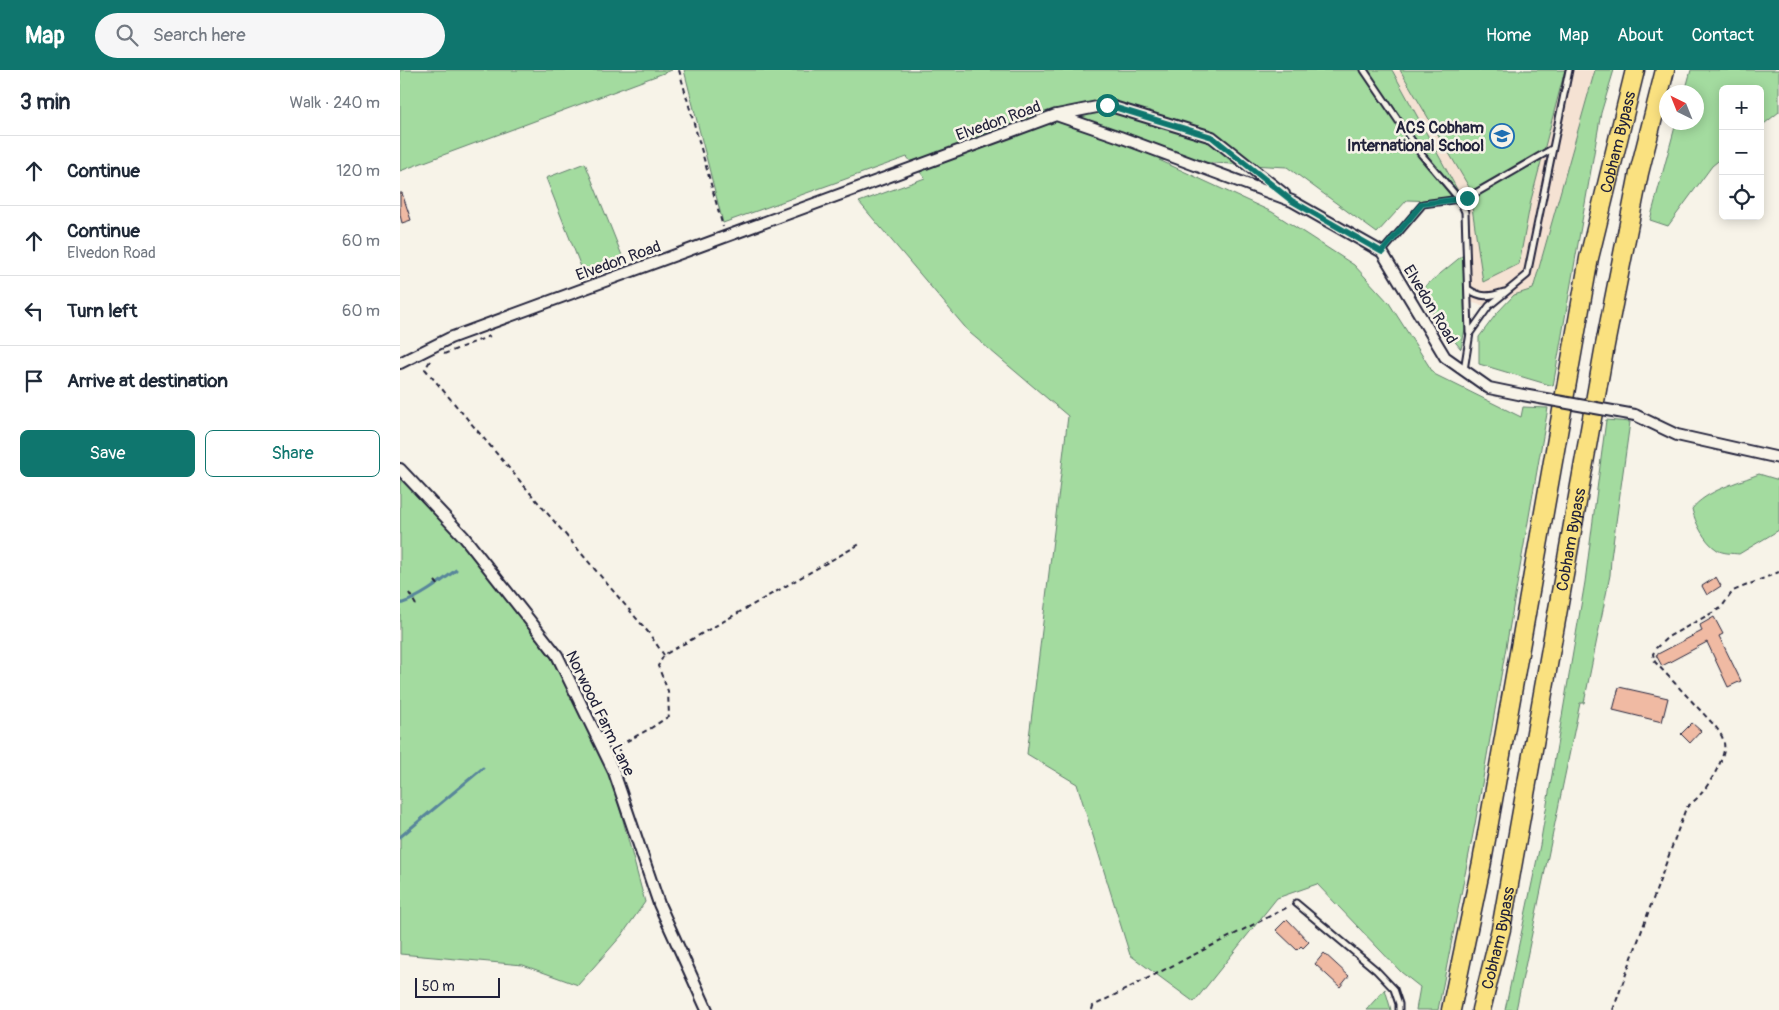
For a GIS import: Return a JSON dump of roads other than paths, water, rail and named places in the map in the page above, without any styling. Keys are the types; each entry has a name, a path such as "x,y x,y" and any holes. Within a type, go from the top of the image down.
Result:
{"highway":[{"name":"Cobham Bypass","path":"1451,1010 1482,862 1589,258 1635,70"},
{"name":"Cobham Bypass","path":"1481,1010 1501,929 1605,345 1639,173 1666,70"}],"street":[{"path":"1056,115 1107,105 1212,137 1292,201"},
{"name":"Elvedon Road","path":"400,363 450,338 1056,115 1292,201 1382,252 1445,357 1489,388 1634,415 1677,435 1779,458"},
{"name":"Norwood Farm Lane","path":"400,469 464,537 557,654 614,772 659,904 707,1010"}],"lane":[{"path":"1364,70 1421,154 1460,200 1465,212 1470,333 1464,370"},
{"path":"1470,333 1489,306 1527,275 1569,70"},
{"path":"1382,252 1422,204 1467,198 1552,149"},
{"path":"1468,288 1476,294 1489,297 1507,292"},
{"path":"1296,903 1376,970 1394,989 1399,1010"}],"waterway":[{"path":"400,604 422,594 456,570"},
{"path":"400,837 483,768"}],"place":[{"name":"ACS Cobham International School","path":"1502,136"}]}
